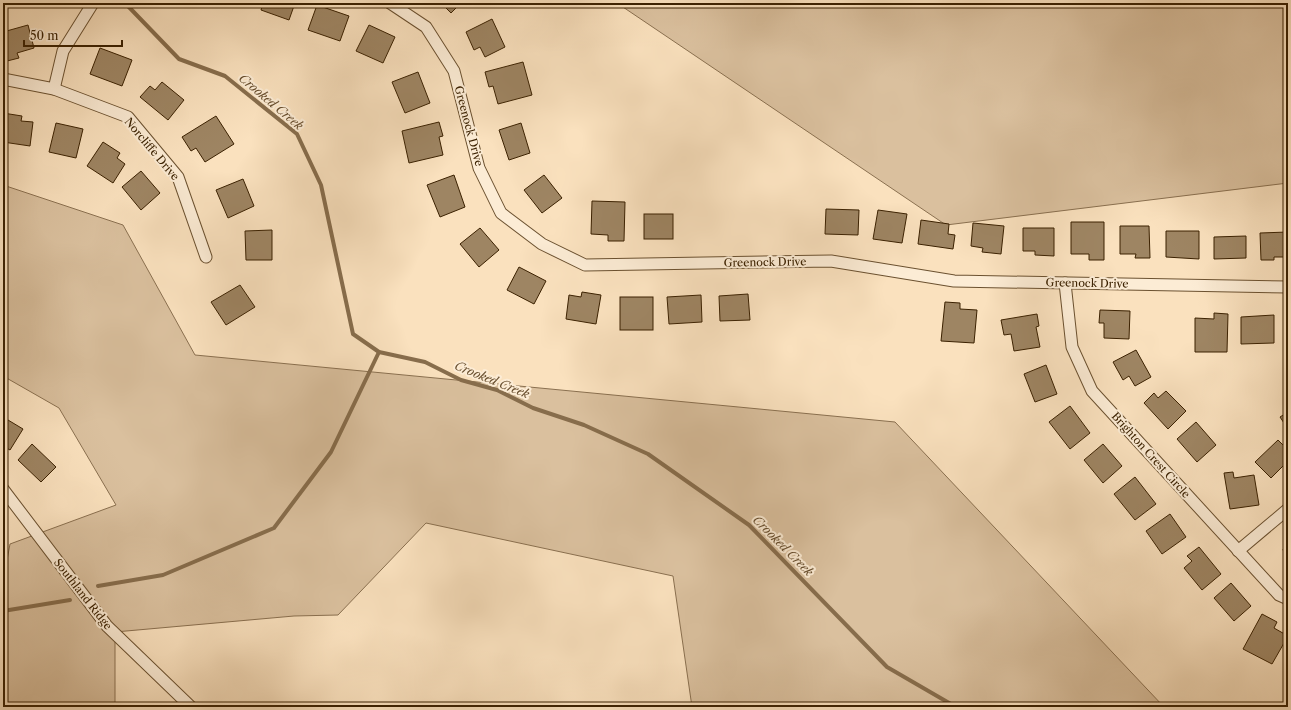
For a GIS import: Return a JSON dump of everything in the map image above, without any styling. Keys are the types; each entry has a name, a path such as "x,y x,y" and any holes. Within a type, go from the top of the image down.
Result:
{"street":[{"path":"54,89 63,51 93,3"},
{"name":"Greenock Drive","path":"390,3 426,27 454,71 479,168 501,213 542,244 584,265 831,261 954,281 1288,287"},
{"name":"Norcliffe Drive","path":"3,80 54,89 128,117 178,177 206,257"},
{"name":"Brighton Crest Circle","path":"1065,283 1072,347 1092,391 1279,595 1288,599"},
{"name":"Southland Ridge","path":"3,489 107,626 191,707"},
{"path":"1238,551 1288,509"}],"shaded area":[{"path":"617,3 1288,3 1288,183 946,225"},
{"path":"3,185 123,225 195,355 895,422 1164,707 692,707 673,576 426,523 338,615 294,616 115,632 115,707 3,707 3,582 10,544 116,505 59,408 3,376"}],"building":[{"path":"263,3 295,3 289,20 261,10"},
{"path":"441,3 461,3 451,13"},
{"path":"317,5 349,16 340,41 308,30"},
{"path":"492,19 505,47 485,57 480,47 474,50 466,32"},
{"path":"28,25 34,48 17,53 19,58 3,62 3,32"},
{"path":"369,25 395,37 383,63 356,51"},
{"path":"100,48 132,60 122,86 90,74"},
{"path":"523,62 532,95 498,104 493,86 489,87 485,72"},
{"path":"418,72 430,103 405,113 392,82"},
{"path":"162,82 184,100 168,120 140,97 150,86 155,90"},
{"path":"3,113 22,116 21,121 33,122 30,146 3,142"},
{"path":"216,116 234,144 205,162 196,148 191,151 182,137"},
{"path":"439,122 443,136 439,137 443,155 409,163 402,131"},
{"path":"56,123 83,129 76,158 49,152"},
{"path":"521,123 530,153 509,160 499,130"},
{"path":"103,142 120,153 117,158 125,164 113,183 87,166"},
{"path":"141,171 160,193 141,210 122,187"},
{"path":"454,175 465,207 440,217 427,185"},
{"path":"544,175 562,198 542,213 524,190"},
{"path":"243,179 254,206 228,218 216,190"},
{"path":"592,201 625,202 624,241 608,241 608,235 591,234"},
{"path":"826,209 859,210 858,235 825,234"},
{"path":"878,210 907,214 902,243 873,239"},
{"path":"644,214 673,214 673,239 644,239"},
{"path":"921,220 949,224 948,234 955,235 953,249 918,244"},
{"path":"1071,222 1104,222 1104,260 1089,260 1089,254 1071,254"},
{"path":"973,223 1004,226 1001,254 982,252 983,248 971,246"},
{"path":"1120,226 1149,226 1150,258 1135,258 1136,254 1120,254"},
{"path":"480,228 499,250 479,267 460,244"},
{"path":"1023,228 1054,228 1054,256 1035,255 1035,251 1023,251"},
{"path":"272,230 272,260 246,260 245,231"},
{"path":"1166,231 1199,231 1199,259 1166,257"},
{"path":"1288,232 1288,257 1274,257 1274,260 1261,260 1260,233"},
{"path":"1246,236 1246,258 1214,259 1214,237"},
{"path":"519,267 546,281 534,304 507,290"},
{"path":"240,285 255,307 226,325 211,302"},
{"path":"582,292 601,295 596,324 566,319 569,295 581,297"},
{"path":"748,294 750,320 720,321 719,296"},
{"path":"701,295 702,322 669,324 667,297"},
{"path":"620,297 653,297 653,330 620,330"},
{"path":"945,302 960,303 960,309 977,310 974,343 941,341"},
{"path":"1100,310 1130,311 1129,339 1104,338 1104,323 1099,323"},
{"path":"1214,313 1228,314 1227,352 1195,352 1195,318 1214,319"},
{"path":"1037,314 1039,326 1036,327 1040,347 1014,351 1011,334 1004,335 1001,320"},
{"path":"1274,315 1274,343 1241,344 1241,317"},
{"path":"1136,350 1151,377 1135,386 1129,376 1123,380 1113,362"},
{"path":"1046,365 1057,394 1035,402 1024,374"},
{"path":"1166,391 1186,411 1168,429 1144,403 1154,393 1158,398"},
{"path":"1070,406 1090,433 1070,449 1049,422"},
{"path":"1288,412 1288,429 1280,417"},
{"path":"3,417 23,429 10,450 3,446"},
{"path":"1196,422 1216,445 1197,462 1177,439"},
{"path":"1278,440 1288,450 1288,461 1271,478 1255,462"},
{"path":"32,444 56,467 41,482 18,460"},
{"path":"1103,444 1122,466 1103,483 1084,460"},
{"path":"1233,472 1234,478 1254,475 1259,505 1230,509 1224,473"},
{"path":"1135,477 1156,504 1135,520 1114,494"},
{"path":"1170,514 1186,537 1162,554 1146,531"},
{"path":"1199,547 1221,574 1202,590 1184,568 1192,561 1187,556"},
{"path":"1288,547 1288,566 1287,566 1283,549"},
{"path":"1231,583 1251,606 1234,621 1214,598"},
{"path":"1262,614 1277,622 1274,628 1288,636 1272,664 1243,649"}],"waterway":[{"name":"Crooked Creek","path":"125,3 179,59 225,76 297,134 321,185 353,334 379,352 425,362 461,380 497,390 533,408 584,425 648,454 749,525 887,667 956,707"},
{"path":"98,586 163,575 274,528 331,452 379,352"},
{"path":"3,611 70,600"}]}
